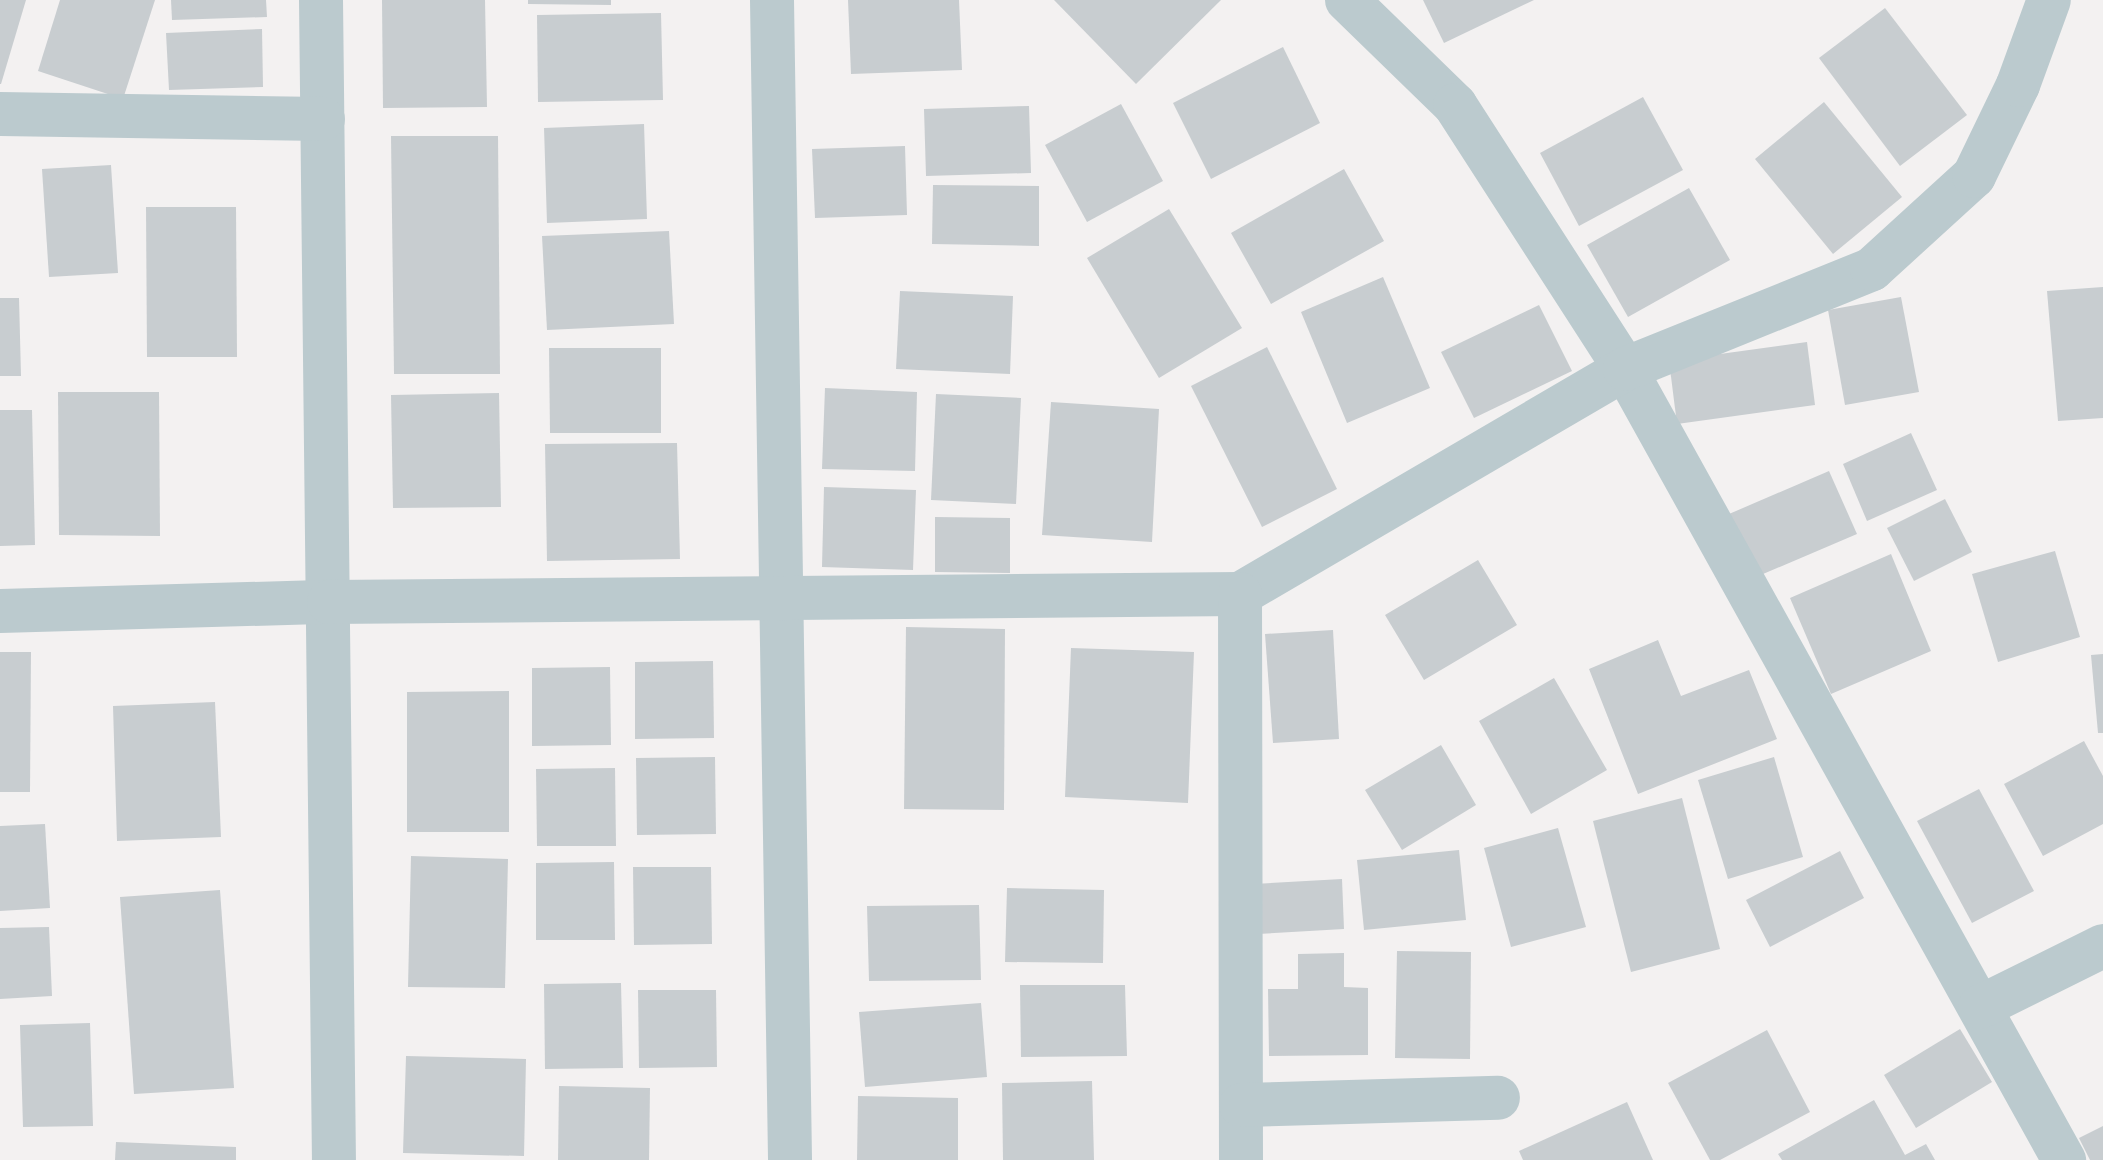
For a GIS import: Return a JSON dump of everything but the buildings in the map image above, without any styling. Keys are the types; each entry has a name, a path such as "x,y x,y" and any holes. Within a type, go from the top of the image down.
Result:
{"street":[{"path":"321,0 334,1160"},
{"path":"772,0 790,1160"},
{"path":"1347,0 1455,105 1625,369 2064,1160"},
{"path":"0,611 329,602 781,601 1240,594 1625,369 1872,269 1974,176 2018,85 2049,0"},
{"path":"0,114 323,119"},
{"path":"1240,594 1241,1160"},
{"path":"1980,1007 2103,946"},
{"path":"1241,1105 1498,1098"}]}
